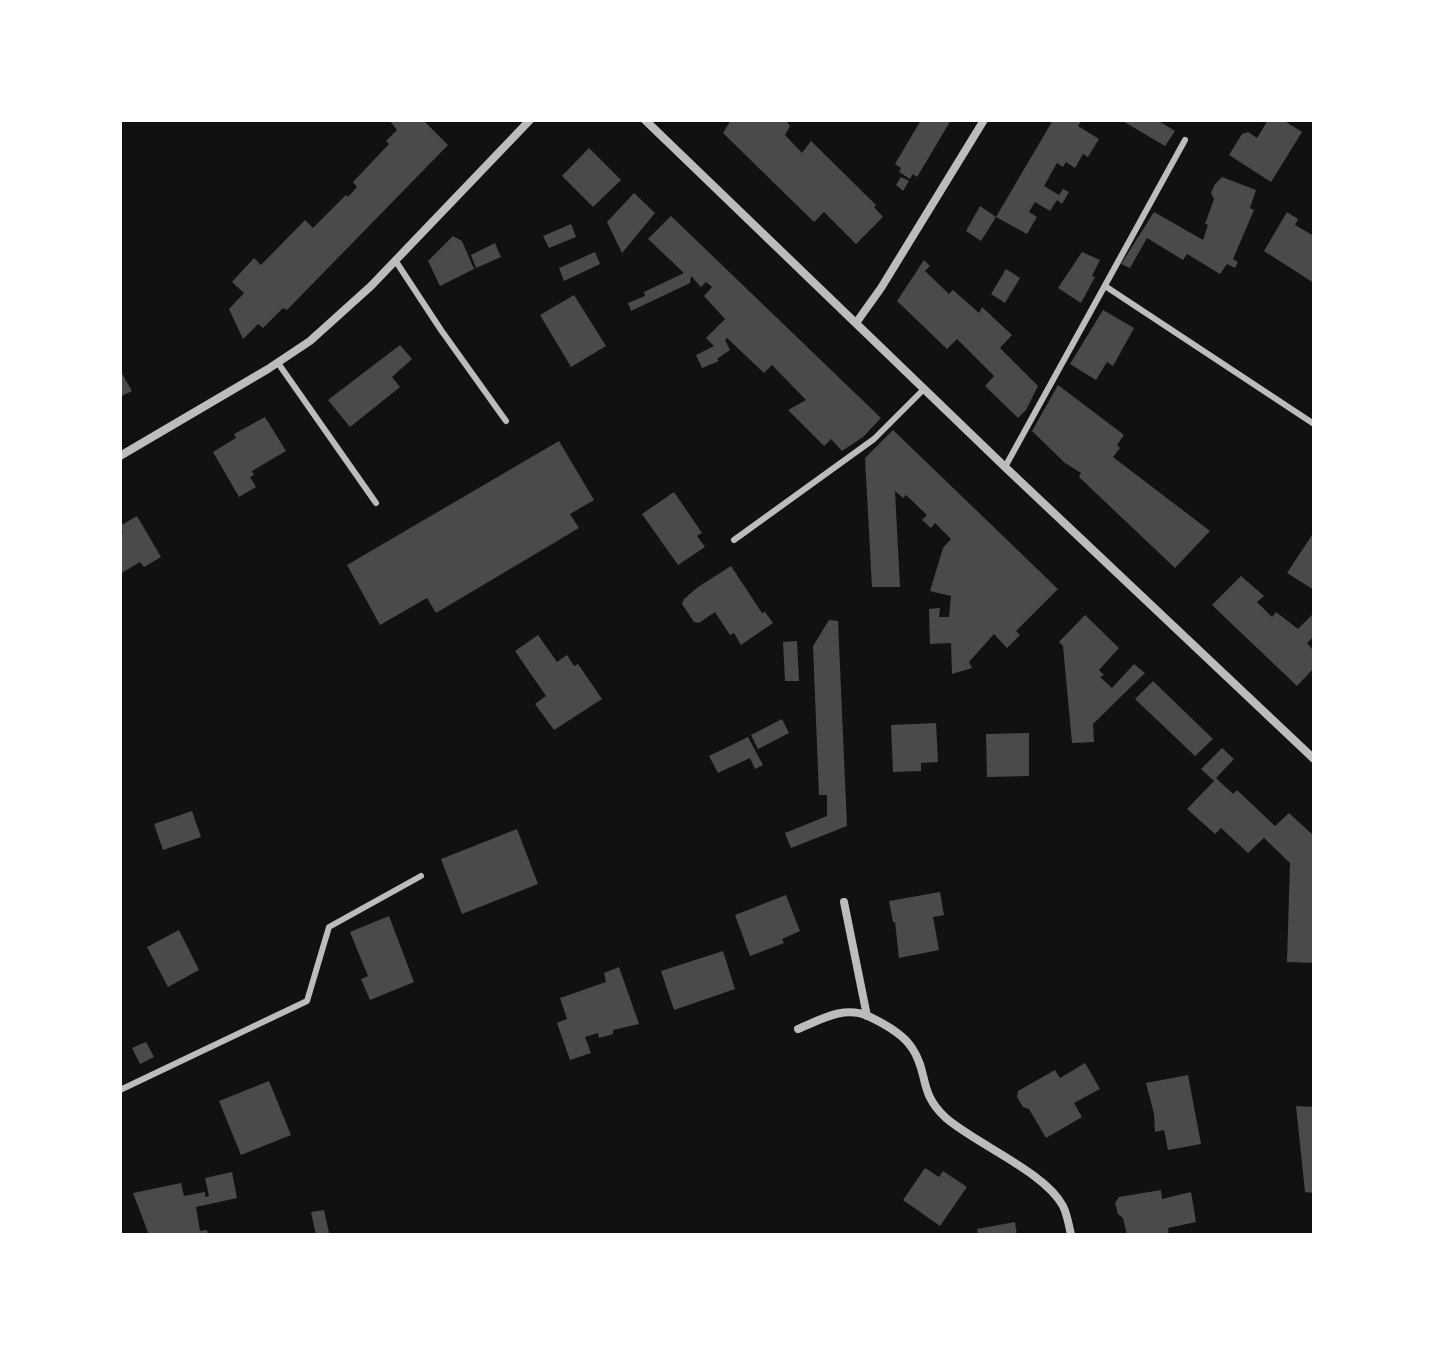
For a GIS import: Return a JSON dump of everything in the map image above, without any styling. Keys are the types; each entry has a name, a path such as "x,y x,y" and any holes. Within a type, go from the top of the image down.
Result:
{"street":[{"path":"120,456 278,363 330,324 530,120"},
{"path":"645,120 1314,759"},
{"path":"856,323 881,288 984,120"},
{"path":"844,902 867,1016"},
{"path":"798,1029 846,1012 867,1016 894,1031 912,1047 924,1089 938,1111 1056,1196 1063,1206 1071,1235"}],"lane":[{"path":"1005,467 1185,140"},
{"path":"395,260 506,421"},
{"path":"1105,286 1314,424"},
{"path":"278,363 376,503"},
{"path":"734,540 874,439 924,389"},
{"path":"120,1090 307,1001 329,927 421,876"}],"building":[{"path":"389,120 423,120 448,145 287,310 283,308 263,328 258,324 243,339 229,309 244,293 232,282 254,258 261,265 305,220 313,228 346,195 348,197 357,187 353,182 389,144 386,141 397,130"},
{"path":"731,120 785,120 790,126 785,135 802,153 811,141 876,205 874,207 883,217 856,244 824,212 814,222 723,133"},
{"path":"921,120 951,120 917,177 913,174 910,179 899,172 901,168 895,164"},
{"path":"1053,120 1082,120 1078,126 1099,139 1088,157 1083,154 1075,168 1066,162 1063,167 1057,163 1044,186 1059,195 1063,189 1069,192 1062,204 1057,200 1050,211 1035,202 1029,212 1037,217 1027,234 996,217"},
{"path":"1121,120 1157,120 1175,131 1165,146"},
{"path":"1268,120 1283,120 1302,132 1271,182 1229,155 1242,134 1248,132 1257,138"},
{"path":"589,148 621,180 593,207 562,176"},
{"path":"901,177 909,181 903,191 896,185"},
{"path":"1222,177 1256,190 1250,208 1254,210 1233,259 1238,262 1235,268 1227,264 1220,274 1187,254 1183,260 1147,238 1130,268 1121,264 1154,212 1203,240 1214,199 1211,193"},
{"path":"634,193 655,213 622,253 607,222"},
{"path":"980,206 996,217 981,241 966,231"},
{"path":"1287,212 1298,219 1295,225 1314,236 1314,283 1264,251"},
{"path":"671,216 881,418 863,437 842,451 831,439 824,446 788,410 806,400 772,365 764,373 727,338 725,340 730,350 717,359 719,361 702,368 696,355 714,346 706,338 725,319 704,296 712,287 706,282 701,287 691,276 690,283 631,311 628,303 684,273 648,239"},
{"path":"571,224 576,237 549,248 543,236"},
{"path":"453,236 462,241 474,269 440,286 428,261"},
{"path":"495,243 501,257 476,268 471,255"},
{"path":"595,252 600,264 564,281 559,268"},
{"path":"1082,252 1100,260 1081,303 1058,288"},
{"path":"924,260 930,266 925,271 949,294 953,290 979,313 982,307 1012,335 1000,348 1038,386 1026,410 1018,418 985,386 994,376 957,339 947,349 897,301"},
{"path":"1006,269 1020,278 1005,303 991,294"},
{"path":"574,295 606,346 571,367 540,315"},
{"path":"1103,310 1134,328 1113,366 1107,362 1096,380 1070,364"},
{"path":"400,345 412,359 392,377 400,387 350,427 328,400"},
{"path":"120,370 132,391 120,397"},
{"path":"1058,385 1124,435 1113,457 1210,531 1175,568 1079,477 1081,473 1065,463 1032,431"},
{"path":"265,417 286,451 252,471 254,475 250,477 256,487 239,497 213,452 236,438 234,434"},
{"path":"893,430 1058,589 1016,631 1020,635 1007,648 994,634 969,662 972,668 952,674 951,643 930,644 929,609 940,608 939,617 949,617 951,596 930,591 943,548 951,539 935,523 931,528 922,520 927,515 906,495 903,498 895,491 900,587 872,587 865,458"},
{"path":"559,441 594,500 570,514 579,528 436,613 427,598 380,625 347,565"},
{"path":"674,492 702,533 697,536 705,547 678,565 642,514"},
{"path":"137,516 161,557 144,567 140,562 120,574 120,534 123,532 120,526"},
{"path":"1314,532 1314,590 1287,573"},
{"path":"731,566 762,613 765,612 773,623 741,645 734,633 730,635 715,612 699,623 694,622 682,604 698,587"},
{"path":"1241,576 1264,596 1257,602 1272,617 1276,612 1298,629 1314,613 1314,636 1307,643 1314,651 1314,668 1297,686 1212,605"},
{"path":"1085,615 1119,648 1099,670 1104,675 1100,677 1112,688 1134,664 1145,673 1093,724 1094,742 1072,743 1063,646 1059,642"},
{"path":"829,620 838,621 847,826 791,848 785,833 827,816 827,795 819,795 813,646"},
{"path":"538,635 557,662 567,655 574,666 578,664 602,699 554,730 535,704 546,696 515,651"},
{"path":"797,641 799,681 785,681 783,642"},
{"path":"1153,681 1213,739 1195,756 1135,699"},
{"path":"782,719 789,733 758,749 751,735"},
{"path":"936,723 938,762 921,763 921,771 893,772 891,725"},
{"path":"1029,733 1029,776 987,777 986,734"},
{"path":"748,737 763,765 755,769 750,758 718,773 709,756"},
{"path":"1222,748 1234,759 1216,778 1233,794 1237,790 1275,826 1289,813 1314,836 1314,963 1287,962 1290,863 1264,838 1248,853 1221,828 1215,834 1187,809 1214,781 1201,769"},
{"path":"192,811 201,837 163,850 154,824"},
{"path":"517,829 538,884 462,914 441,859"},
{"path":"940,892 944,915 933,917 939,950 899,958 889,901"},
{"path":"786,895 800,931 782,939 784,943 750,956 735,915"},
{"path":"389,916 414,982 370,1000 361,979 368,976 350,932"},
{"path":"179,930 199,970 168,987 147,947"},
{"path":"723,951 735,989 674,1010 661,971"},
{"path":"619,967 639,1024 613,1030 613,1034 599,1038 598,1033 585,1037 591,1053 570,1060 557,1023 567,1019 560,998 606,982 604,973"},
{"path":"146,1042 154,1057 140,1064 132,1048"},
{"path":"1085,1063 1100,1089 1074,1103 1082,1117 1046,1138 1029,1109 1023,1107 1017,1097 1018,1091 1055,1070 1060,1078"},
{"path":"1188,1075 1201,1144 1168,1150 1164,1130 1155,1132 1146,1083"},
{"path":"269,1081 291,1135 241,1155 219,1101"},
{"path":"1296,1106 1314,1107 1314,1193 1305,1192"},
{"path":"925,1168 939,1177 943,1171 967,1187 940,1226 903,1200"},
{"path":"232,1172 237,1198 196,1207 200,1231 207,1230 208,1235 149,1235 133,1193 181,1183 184,1196 205,1192 205,1197 209,1196 205,1178"},
{"path":"1161,1190 1162,1199 1191,1192 1196,1222 1168,1228 1169,1235 1127,1235 1115,1203 1119,1197"},
{"path":"324,1210 329,1233 316,1235 311,1212"},
{"path":"1015,1222 1017,1235 978,1235 977,1229"}]}
